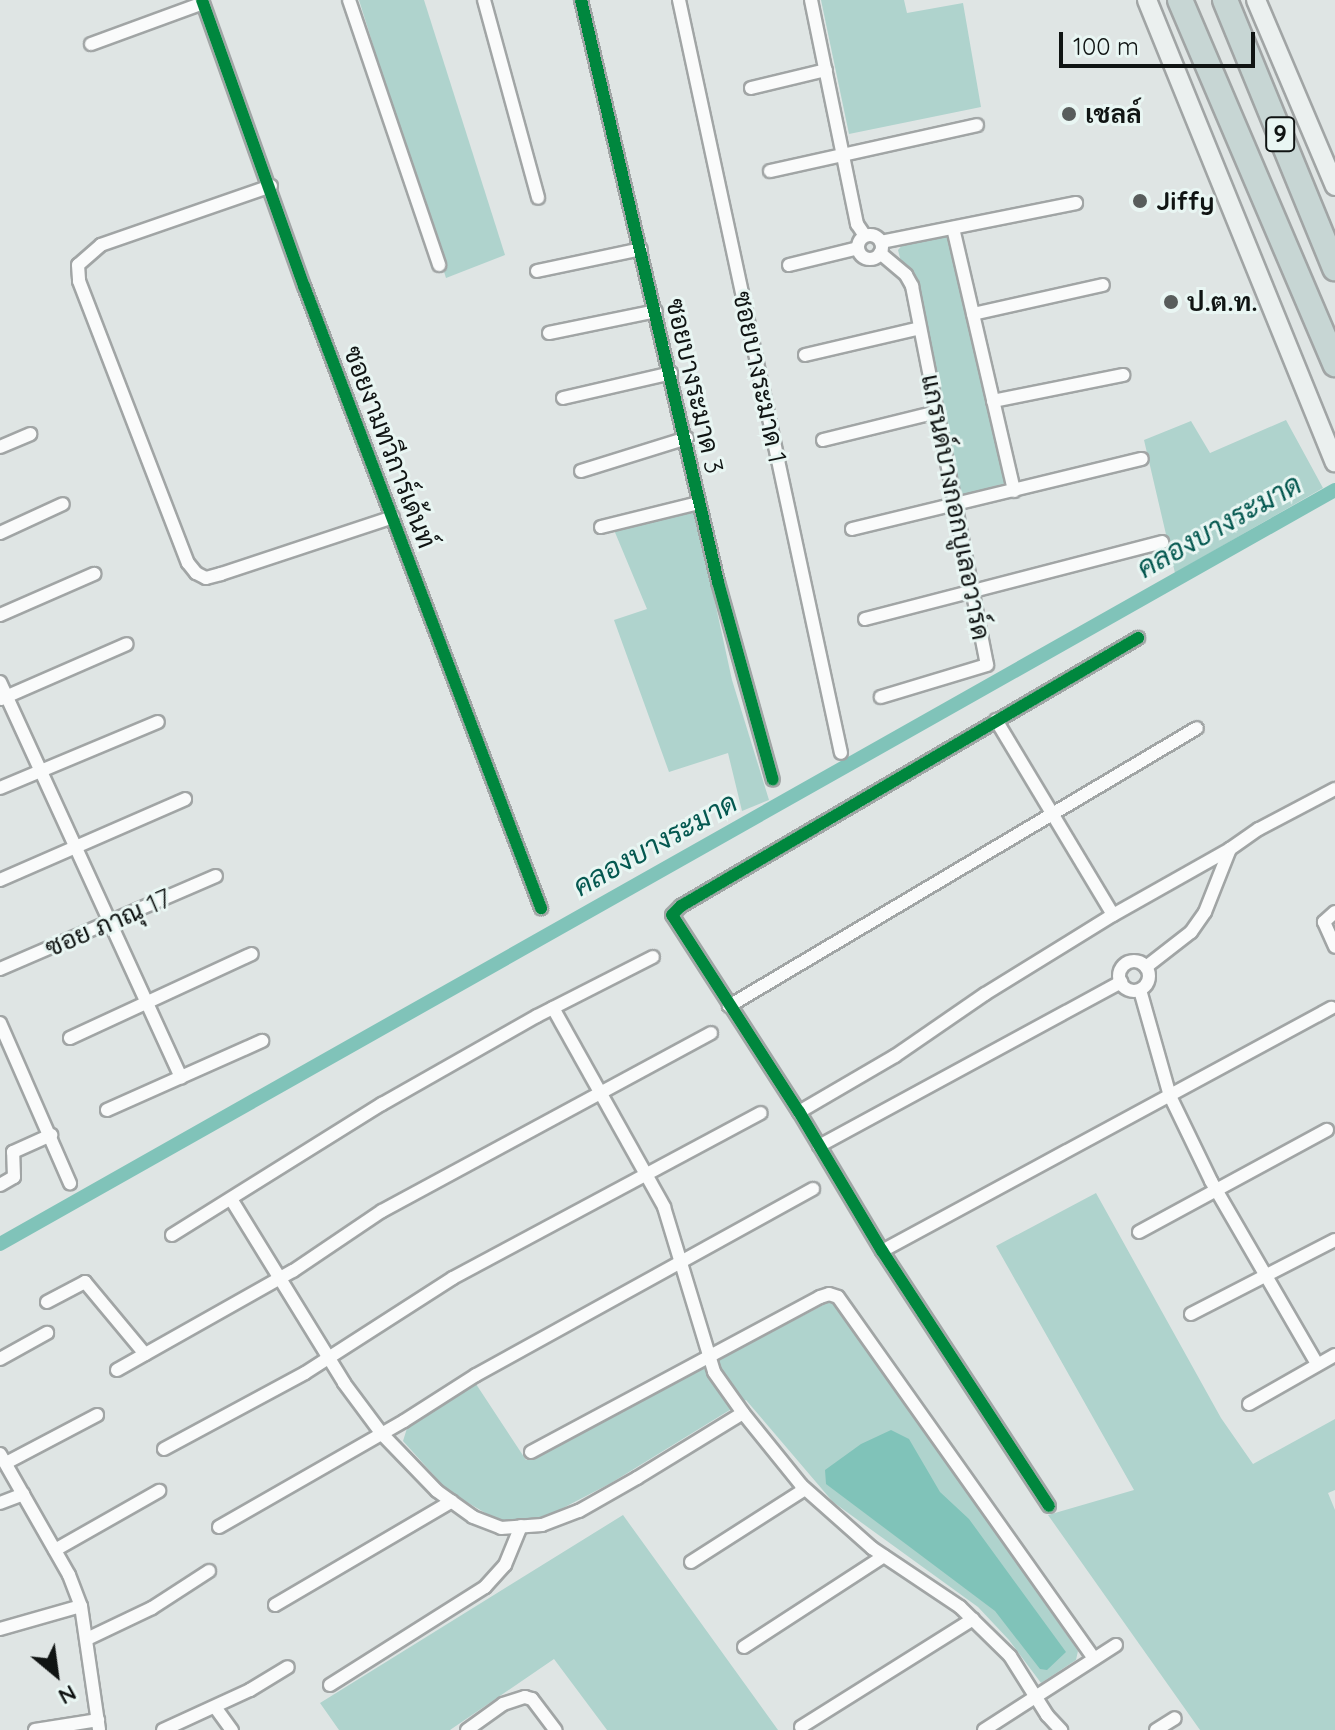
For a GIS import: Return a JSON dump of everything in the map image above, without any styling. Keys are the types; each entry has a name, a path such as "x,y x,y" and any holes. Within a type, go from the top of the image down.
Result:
{"highway":[{"path":"1169,0 1212,76"},
{"name":"9","path":"1180,0 1335,364"},
{"name":"9","path":"1229,7 1335,268"}],"main road":[{"path":"1147,0 1335,462"},
{"path":"1256,0 1335,186"}],"street":[{"path":"349,0 439,265"},
{"path":"484,0 538,198"},
{"name":"ซอยบางระมาด 3","path":"581,0 687,438 699,503 773,780"},
{"name":"ซอยบางระมาด 1","path":"679,0 841,753"},
{"path":"811,0 857,224 867,258 881,247 953,228 1076,203"},
{"path":"91,44 202,1"},
{"name":"ซอยงามทวีการ์เด้นท์","path":"202,1 271,186 304,286 541,908"},
{"path":"751,88 826,70"},
{"path":"770,171 977,125"},
{"path":"271,186 101,245 78,265 79,281 188,563 196,573 206,578 221,574 393,517"},
{"path":"953,228 1014,491"},
{"path":"789,265 862,242 872,235 881,247"},
{"name":"แกรนด์บางกอกบูเลอวาร์ด","path":"881,247 912,286 987,665 881,697"},
{"path":"537,271 641,249"},
{"path":"973,314 1103,285"},
{"path":"549,333 656,311"},
{"path":"805,355 920,328"},
{"path":"563,398 671,373"},
{"path":"993,401 1123,375"},
{"path":"823,440 937,412"},
{"path":"0,447 30,434"},
{"path":"581,471 687,438"},
{"path":"852,529 1142,459"},
{"path":"601,527 699,503"},
{"path":"0,533 63,504"},
{"path":"865,619 1162,542"},
{"path":"0,615 94,574"},
{"path":"1049,1506 882,1251 799,1112 672,915 681,906 1138,638"},
{"path":"3,698 127,644"},
{"path":"0,682 3,698 76,845 181,1078"},
{"path":"996,720 1113,915"},
{"path":"0,788 158,722"},
{"path":"729,1006 1197,728"},
{"path":"799,1112 895,1056 985,994 1113,915 1230,849 1259,829 1335,789"},
{"path":"0,880 185,799"},
{"path":"1146,967 1191,932 1205,912 1230,849"},
{"name":"ซอย ภาณุ 17","path":"1,968 216,876"},
{"path":"1335,912 1324,922 1335,947"},
{"path":"70,1038 252,954"},
{"path":"172,1235 382,1104 553,1008 653,957"},
{"path":"1140,990 1130,990 1121,982 1120,972 1127,964 1137,962 1146,967"},
{"path":"1140,990 1148,980 1146,967"},
{"path":"819,1146 1121,982"},
{"path":"1140,990 1170,1096 1216,1189 1317,1364"},
{"path":"553,1008 664,1207 714,1372 805,1489 884,1556 973,1619 1010,1656 1047,1715 1061,1730"},
{"path":"882,1251 1331,1008"},
{"path":"0,1023 70,1183"},
{"path":"117,1370 279,1279 382,1211 711,1033"},
{"path":"107,1110 262,1041"},
{"path":"164,1449 328,1358 453,1278 761,1113"},
{"path":"1139,1232 1327,1130"},
{"path":"0,1185 14,1177 13,1152 51,1135"},
{"path":"219,1527 382,1434 476,1375 813,1189"},
{"path":"231,1199 328,1358 382,1434 473,1517 501,1528 542,1525 579,1511 743,1413"},
{"path":"1191,1314 1335,1240"},
{"path":"47,1302 85,1282 145,1354"},
{"path":"531,1452 820,1297 829,1294 838,1297 1094,1659"},
{"path":"0,1359 47,1333"},
{"path":"1249,1404 1335,1355"},
{"path":"35,1730 98,1725 81,1606 55,1550 3,1459 97,1415"},
{"path":"691,1562 805,1489"},
{"path":"55,1550 159,1491"},
{"path":"0,1503 23,1494"},
{"path":"275,1605 452,1501"},
{"path":"330,1685 485,1587 505,1565 521,1526"},
{"path":"744,1647 884,1556"},
{"path":"87,1639 152,1608 209,1571"},
{"path":"0,1629 81,1606"},
{"path":"801,1727 973,1619"},
{"path":"984,1730 1116,1645"},
{"path":"163,1730 215,1707 288,1667"},
{"path":"467,1730 503,1704 525,1697 532,1699 555,1730"},
{"path":"215,1707 232,1730"},
{"path":"1047,1715 1052,1730"},
{"path":"1156,1730 1175,1718"}],"shaded area":[{"path":"359,0 424,0 505,255 446,278"},
{"path":"821,0 904,0 907,13 963,3 981,107 849,134"},
{"path":"947,235 1006,483 959,496 898,250 905,242"},
{"path":"1286,420 1323,488 1175,573 1144,440 1191,421 1210,453"},
{"path":"695,511 732,680 769,800 742,811 728,753 669,772 614,620 647,609 614,530"},
{"path":"1096,1193 1221,1418 1253,1464 1335,1419 1335,1490 1328,1493 1335,1510 1335,1730 1200,1730 1048,1515 1134,1490 996,1246"},
{"path":"831,1301 839,1307 1078,1651 1076,1660 1041,1683 1009,1640 978,1607 833,1502 746,1400 611,1483 540,1520 499,1521 448,1491 403,1441 408,1425 476,1384 526,1460"},
{"path":"891,1430 909,1439 940,1492 969,1519 1066,1652 1047,1670 1040,1669 995,1611 826,1484 825,1470 861,1444"},
{"path":"623,1515 778,1730 607,1730 554,1659 450,1730 339,1730 320,1703"}],"waterway":[{"name":"คลองบางระมาด","path":"0,1244 1335,490"}],"cycle path":[{"path":"202,0 304,286 541,908"},
{"path":"581,0 718,582 773,780"},
{"path":"1049,1506 882,1251 799,1112 672,915 681,906 1138,638"}],"place":[{"name":"เชลล์","path":"1069,114"},
{"name":"Jiffy","path":"1140,201"},
{"name":"ป.ต.ท.","path":"1171,302"}]}
